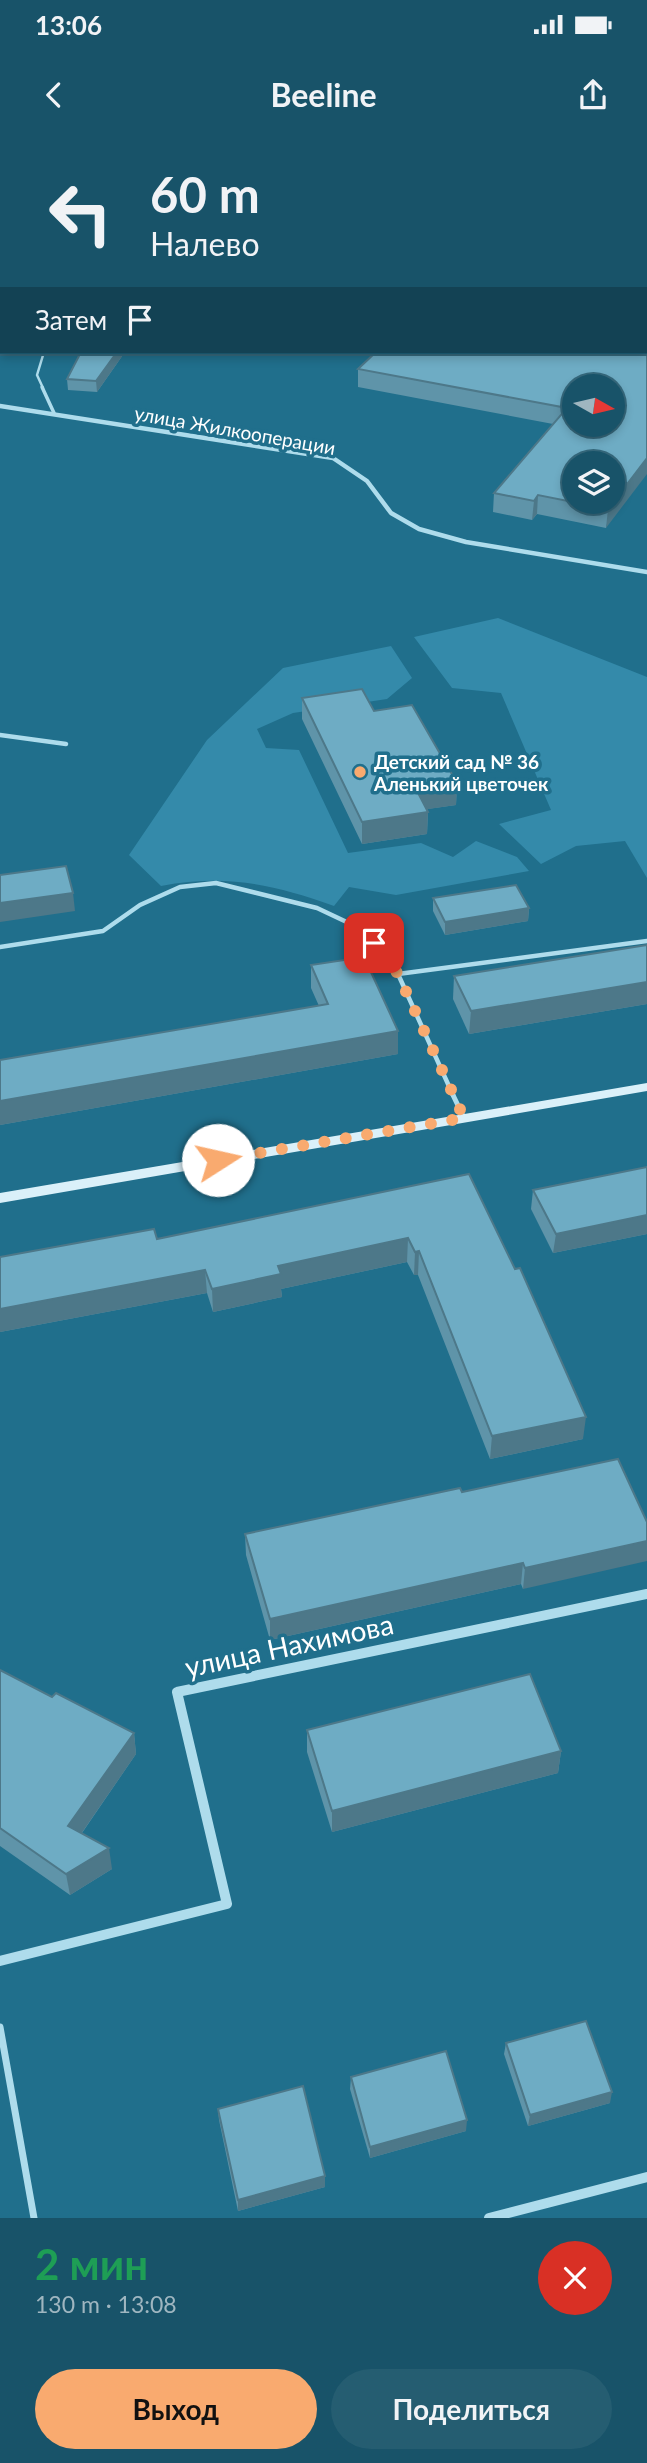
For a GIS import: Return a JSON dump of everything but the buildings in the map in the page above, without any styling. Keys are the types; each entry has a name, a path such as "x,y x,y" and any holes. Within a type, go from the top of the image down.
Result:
{"main road":[{"path":"0,1198 647,1087"}],"street":[{"name":"улица Жилкооперации","path":"0,406 333,458 367,481 391,513 418,528 466,542 647,572"},
{"name":"улица Нахимова","path":"0,1961 227,1904 177,1692 647,1594"},
{"path":"489,2218 647,2177"}],"lane":[{"path":"43,354 37,375 54,413"},
{"path":"0,735 66,744"},
{"path":"0,947 103,931 140,905 180,887 216,883 317,908 353,925 374,943 398,974 464,1118"},
{"path":"398,974 647,940"},
{"path":"0,2027 34,2218"}],"shaded area":[{"path":"498,618 647,677 647,878 625,841 576,846 541,864 499,824 551,810 501,693 452,688 414,637"},
{"path":"391,646 412,678 387,699 293,713 257,729 266,748 299,750 348,853 421,843 453,857 476,841 517,857 529,871 396,895 349,887 334,906 249,883 207,881 161,886 129,855 207,740 283,668"}],"place":[{"name":"Детский сад № 36 Аленький цветочек","path":"360,772"}],"route":[{"path":"218,1160 464,1118 398,974 374,943"}]}
